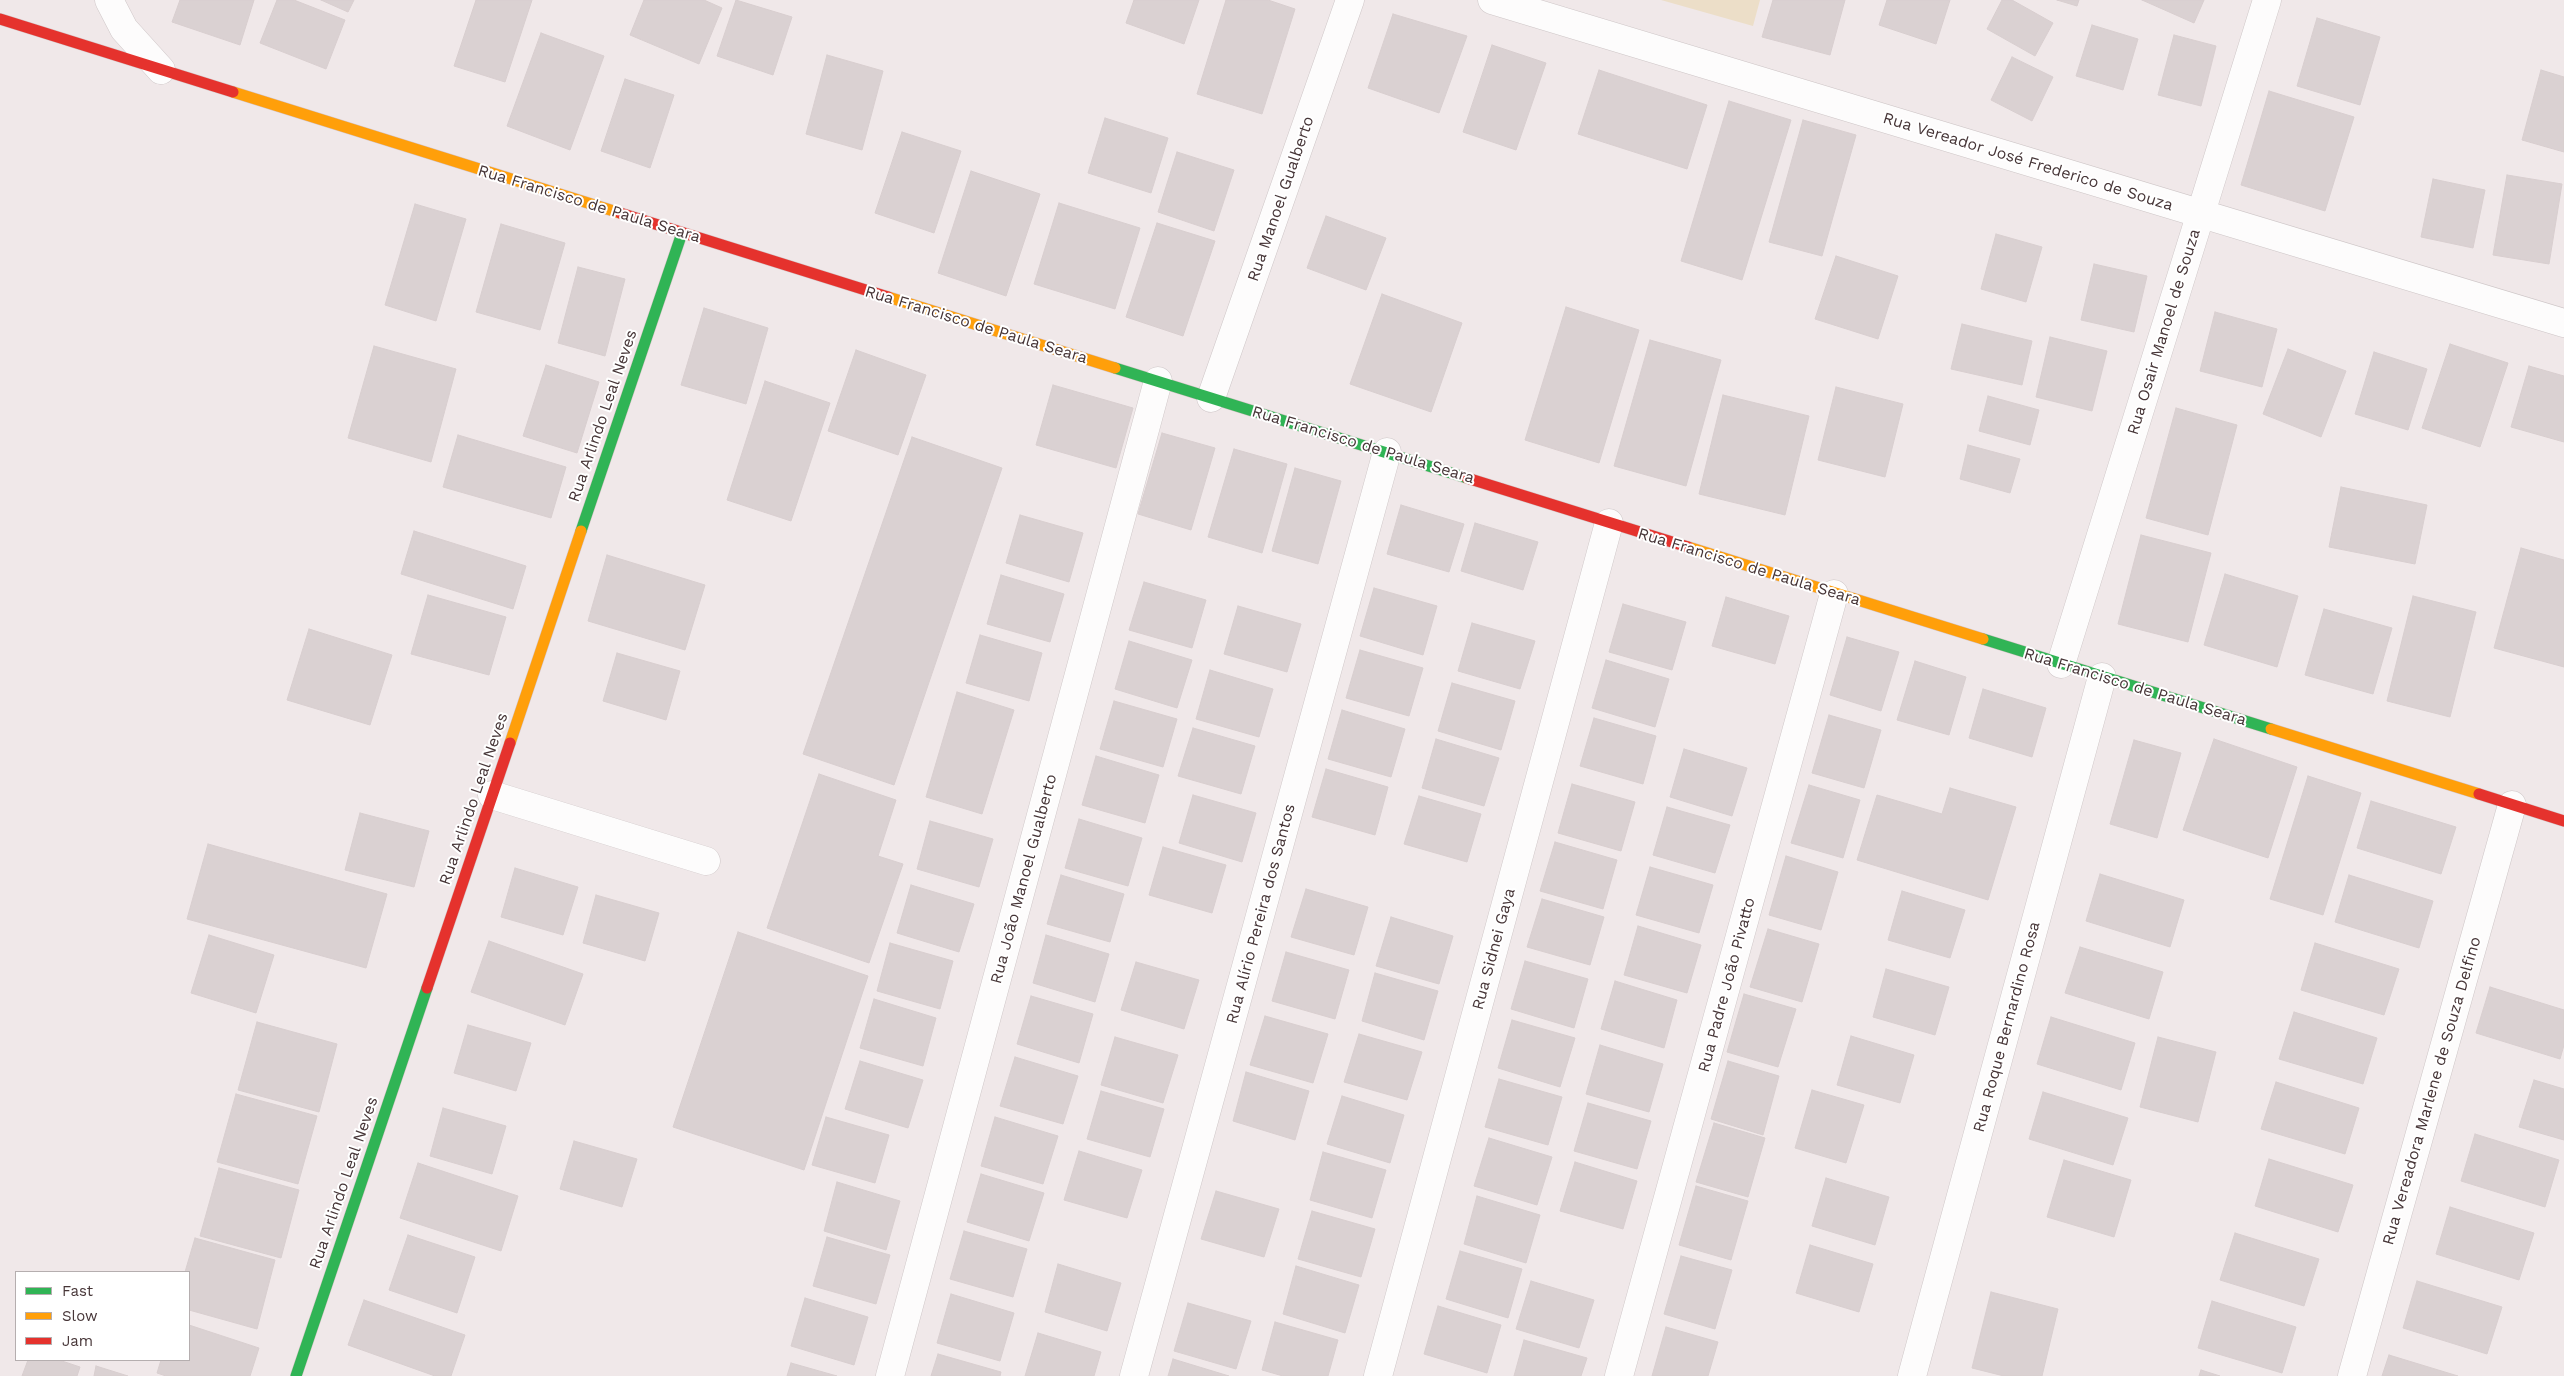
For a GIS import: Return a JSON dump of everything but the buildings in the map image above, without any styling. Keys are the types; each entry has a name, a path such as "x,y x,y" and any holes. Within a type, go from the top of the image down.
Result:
{"street":[{"name":"Rua Francisco de Paula Seara","path":"109,0 124,30 161,70"},
{"name":"Rua Manoel Gualberto","path":"1211,398 1350,0"},
{"name":"Rua Vereador José Frederico de Souza","path":"1492,0 2564,323"},
{"name":"Rua Osair Manoel de Souza","path":"2061,664 2266,0"},
{"name":"Rua Francisco de Paula Seara","path":"0,19 2564,821"},
{"name":"Rua Arlindo Leal Neves","path":"296,1376 682,233"},
{"name":"Rua João Manoel Gualberto","path":"890,1376 1158,381"},
{"name":"Rua Alírio Pereira dos Santos","path":"1134,1376 1387,452"},
{"name":"Rua Sidnei Gaya","path":"1378,1376 1609,523"},
{"name":"Rua Padre João Pivatto","path":"1619,1376 1834,594"},
{"name":"Rua Roque Bernardino Rosa","path":"1912,1376 2102,677"},
{"path":"492,795 706,861"},
{"name":"Rua Vereadora Marlene de Souza Delfino","path":"2352,1376 2512,805"}],"shaded area":[{"path":"1661,0 1760,0 1753,26"}],"traffic: fast":[{"path":"581,531 682,233"},
{"path":"1115,368 1467,478"},
{"path":"1983,639 2271,729"},
{"path":"296,1376 427,988"}],"traffic: slow":[{"path":"233,92 620,213"},
{"path":"888,297 1115,368"},
{"path":"510,743 581,531"},
{"path":"1688,547 1983,639"},
{"path":"2271,729 2479,794"}],"traffic: jam":[{"path":"0,19 233,92"},
{"path":"620,213 888,297"},
{"path":"1467,478 1688,547"},
{"path":"427,988 510,743"},
{"path":"2479,794 2564,821"}]}
